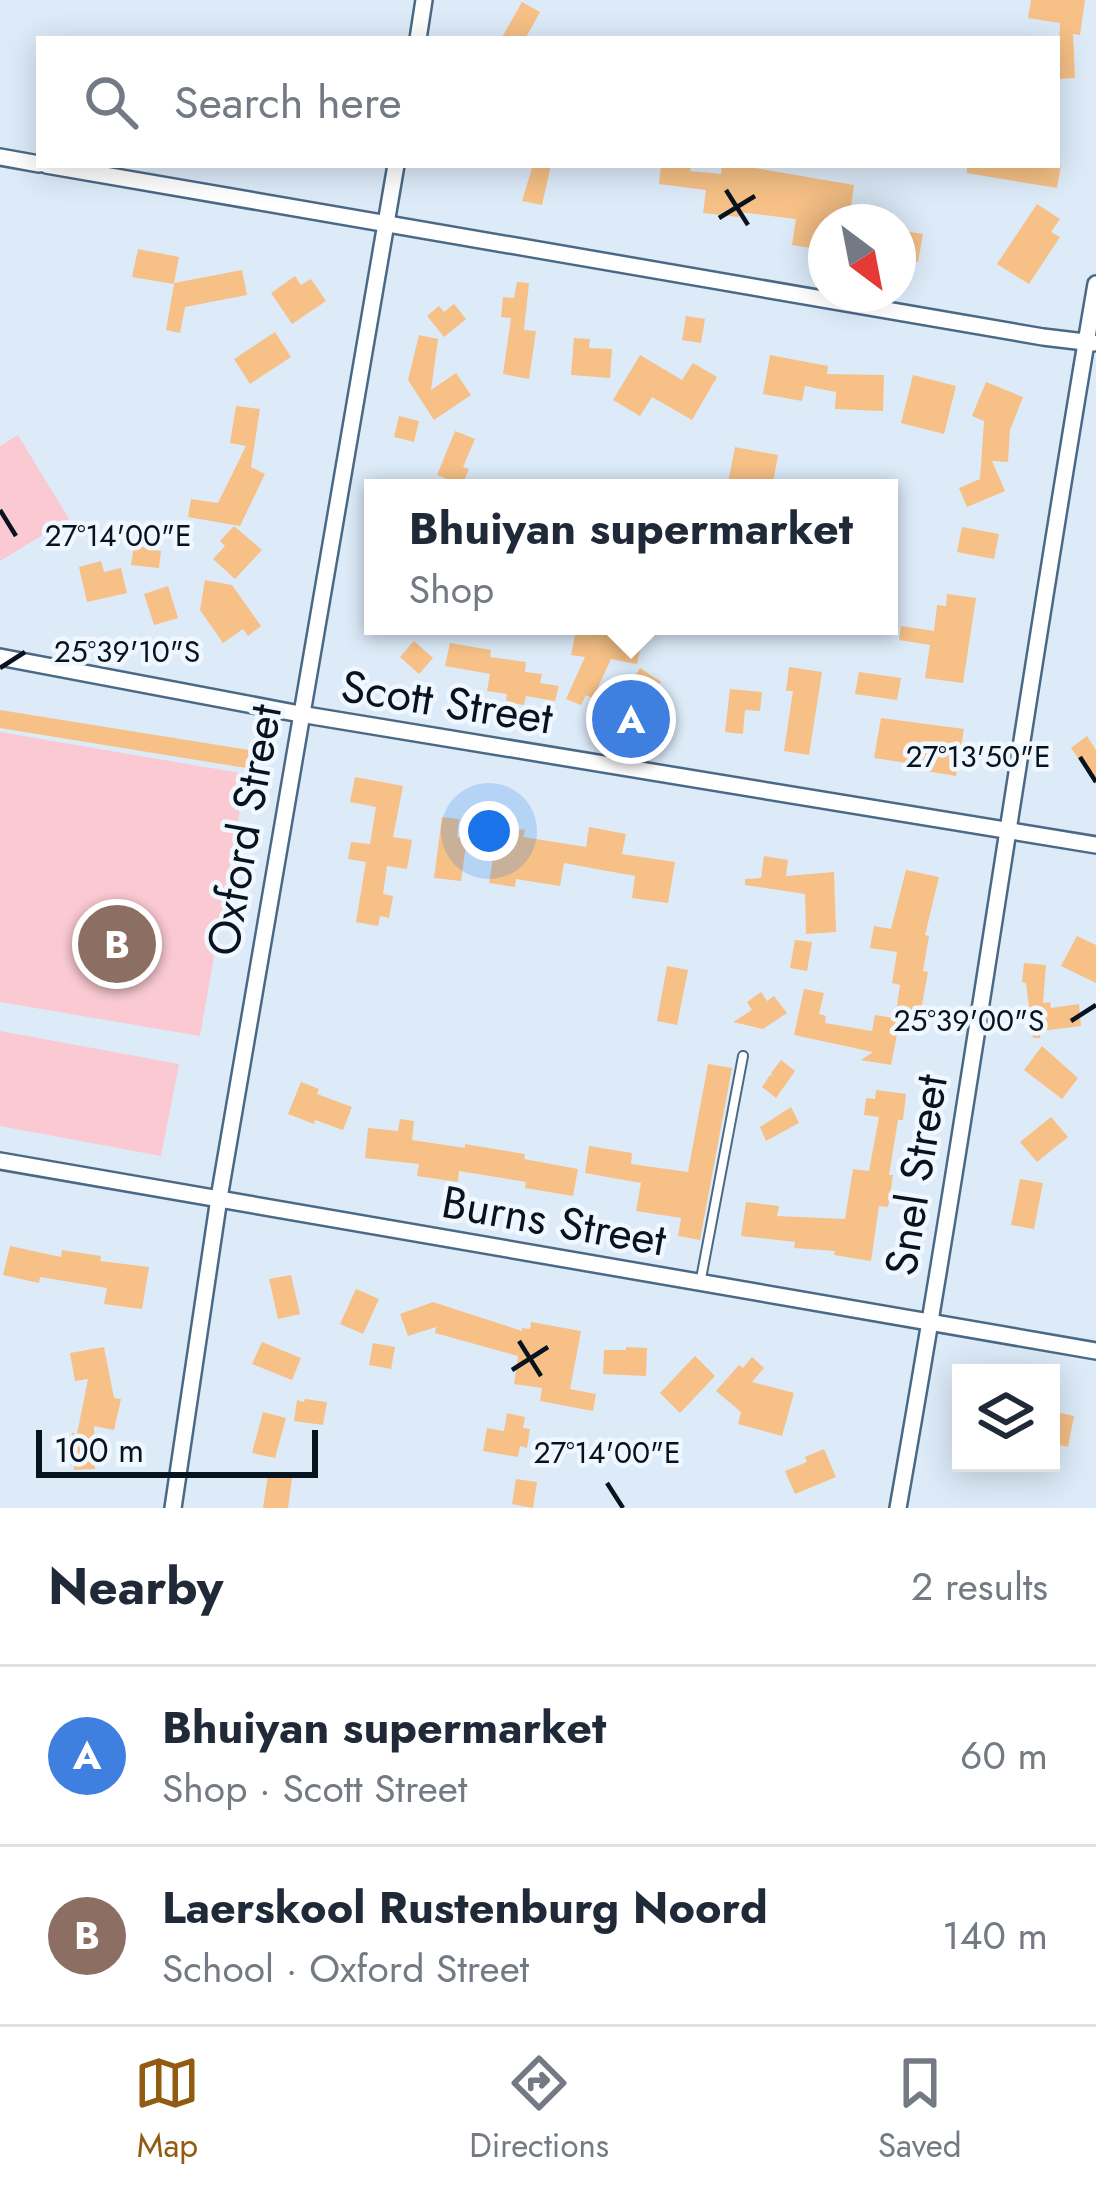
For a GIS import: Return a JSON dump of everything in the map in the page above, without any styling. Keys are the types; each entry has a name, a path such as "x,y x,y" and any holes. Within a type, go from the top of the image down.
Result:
{"street":[{"path":"418,36 424,0"},
{"path":"0,157 36,163"},
{"path":"65,168 1091,343"},
{"name":"Oxford Street","path":"173,1508 219,1198 395,168"},
{"name":"Snel Street","path":"898,1508 1006,829 1091,343 1096,284"},
{"name":"Scott Street","path":"0,656 300,714 1096,845"},
{"name":"Burns Street","path":"0,1161 1096,1352"}],"lane":[{"path":"700,1284 742,1056"}],"shaded area":[{"path":"18,435 69,519 0,561 0,446"},
{"path":"0,732 246,774 200,1036 0,1002"},
{"path":"0,1031 179,1064 161,1156 0,1126"}],"building":[{"path":"1031,0 1085,0 1080,35 1073,34 1075,78 1060,79 1060,23 1028,18"},
{"path":"522,2 540,12 527,36 503,36"},
{"path":"1061,165 1057,188 967,173 967,168"},
{"path":"532,168 550,168 542,205 522,201"},
{"path":"661,168 721,174 722,168 755,168 854,185 851,204 808,204 808,248 792,245 796,219 703,213 706,190 659,184"},
{"path":"1037,204 1060,219 1051,232 1060,237 1029,284 997,264"},
{"path":"916,233 923,234 916,262"},
{"path":"138,249 179,257 174,283 242,270 247,295 185,307 180,333 166,330 174,284 132,277"},
{"path":"295,276 301,285 311,279 326,301 292,324 271,293"},
{"path":"517,282 529,283 524,330 536,331 529,379 503,374 511,318 501,317 503,297 514,298"},
{"path":"454,304 466,319 444,337 427,316 439,306 444,312"},
{"path":"686,316 705,319 701,343 682,340"},
{"path":"275,332 291,357 250,384 234,359"},
{"path":"419,335 438,339 431,390 456,373 471,395 434,420 408,380"},
{"path":"574,338 590,339 589,348 612,349 610,378 571,375"},
{"path":"640,355 682,380 693,363 717,377 692,420 652,397 640,416 613,400"},
{"path":"770,355 828,366 827,374 884,375 883,411 835,409 836,392 805,386 802,401 763,394"},
{"path":"913,375 956,386 944,434 901,423"},
{"path":"986,382 1023,397 1010,430 1008,462 992,461 1005,491 967,507 959,488 980,479 984,421 972,416"},
{"path":"236,406 260,409 251,467 265,474 240,526 188,517 191,499 218,503 246,446 230,443"},
{"path":"399,416 419,421 414,442 394,437"},
{"path":"455,431 475,439 463,467 469,469 465,479 437,475"},
{"path":"735,447 778,455 774,479 729,479"},
{"path":"234,526 262,550 235,579 213,559 225,546 220,541"},
{"path":"962,527 999,534 994,559 957,552"},
{"path":"135,539 153,541 152,550 161,551 159,568 131,565"},
{"path":"101,561 104,572 121,568 127,593 87,602 79,567"},
{"path":"205,580 232,585 261,626 248,636 243,629 223,643 200,610"},
{"path":"168,586 178,618 154,625 144,594"},
{"path":"947,594 976,598 963,683 925,678 930,645 899,640 901,626 934,631 937,605 946,606"},
{"path":"575,635 643,635 637,664 611,659 593,698 586,695 581,705 566,699 585,657 571,655"},
{"path":"414,641 433,658 419,674 400,657"},
{"path":"450,643 491,650 490,657 526,662 525,672 542,674 540,683 559,686 555,701 526,696 524,705 506,702 507,694 487,691 490,674 445,666"},
{"path":"789,667 822,672 809,755 784,751 793,691 786,691"},
{"path":"640,668 661,682 639,716 618,702"},
{"path":"859,672 901,678 897,700 855,694"},
{"path":"730,689 762,692 760,711 745,710 743,734 725,732"},
{"path":"0,710 249,750 246,768 0,728"},
{"path":"881,718 964,729 956,776 874,758"},
{"path":"1087,736 1096,750 1096,784 1071,748"},
{"path":"355,777 403,786 393,837 412,840 407,869 387,866 383,894 393,896 389,918 380,916 378,926 356,922 366,862 348,859 351,842 370,844 376,807 350,802"},
{"path":"442,817 459,819 457,837 467,838 461,881 434,878"},
{"path":"589,827 626,834 622,854 675,862 668,903 632,898 635,876 564,863 560,886 516,879 515,887 489,883 495,846 507,848 510,828 525,830 523,837 586,847"},
{"path":"764,856 788,860 786,876 834,872 836,932 806,934 805,894 745,885 745,879 761,878"},
{"path":"906,870 939,877 925,935 929,936 923,971 928,972 920,1016 896,1012 900,985 892,983 897,952 870,948 874,926 891,929"},
{"path":"1077,936 1096,945 1096,983 1061,966"},
{"path":"795,940 812,942 807,971 790,968"},
{"path":"1024,963 1046,965 1043,1003 1050,1002 1051,1008 1079,1004 1081,1026 1041,1031 1040,1038 1033,1038 1026,983 1022,982"},
{"path":"667,966 688,970 677,1025 657,1021"},
{"path":"804,989 824,993 819,1014 826,1016 825,1023 872,1031 875,1015 900,1019 891,1065 861,1060 873,1052 794,1035"},
{"path":"761,992 767,1001 774,996 787,1013 763,1029 733,1022 752,1010 747,1002"},
{"path":"1042,1046 1078,1078 1062,1099 1024,1070"},
{"path":"781,1060 795,1071 776,1098 762,1087"},
{"path":"708,1064 732,1068 700,1240 678,1236 681,1218 636,1211 641,1183 585,1173 589,1146 632,1153 631,1164 688,1172"},
{"path":"301,1082 319,1089 317,1094 352,1107 343,1130 288,1114"},
{"path":"876,1090 906,1094 889,1175 893,1175 888,1207 879,1206 871,1261 834,1255 835,1251 794,1248 795,1242 741,1236 746,1202 779,1206 777,1216 845,1219 853,1169 869,1171 879,1117 864,1115 866,1098 875,1099"},
{"path":"791,1107 799,1123 766,1141 760,1127"},
{"path":"1051,1117 1068,1137 1037,1162 1020,1142"},
{"path":"400,1119 414,1121 412,1140 525,1154 524,1159 578,1169 573,1196 525,1188 526,1182 459,1171 458,1182 417,1176 419,1164 365,1158 368,1128 398,1131"},
{"path":"1020,1179 1043,1183 1034,1229 1011,1225"},
{"path":"10,1246 61,1257 62,1250 149,1267 142,1309 104,1304 107,1288 3,1275"},
{"path":"291,1275 300,1314 278,1319 269,1279"},
{"path":"356,1289 379,1299 363,1334 340,1324"},
{"path":"433,1302 522,1331 530,1329 531,1322 581,1331 570,1389 596,1394 593,1411 540,1401 542,1388 514,1384 518,1356 435,1333 436,1327 408,1336 400,1314"},
{"path":"262,1342 301,1358 292,1380 252,1364"},
{"path":"373,1343 395,1347 391,1369 369,1365"},
{"path":"104,1347 114,1398 121,1399 114,1430 94,1426 95,1469 74,1470 72,1433 77,1434 88,1379 75,1381 70,1353"},
{"path":"647,1348 646,1376 603,1374 604,1350"},
{"path":"695,1356 715,1376 680,1413 660,1393"},
{"path":"752,1357 764,1368 752,1382 794,1393 782,1436 738,1424 741,1412 716,1391"},
{"path":"297,1400 327,1402 323,1425 294,1421"},
{"path":"263,1412 286,1418 275,1458 252,1453"},
{"path":"507,1413 525,1417 523,1428 530,1429 527,1448 520,1446 518,1457 483,1451 487,1428 504,1431"},
{"path":"1060,1413 1074,1416 1068,1447 1060,1445"},
{"path":"824,1449 836,1477 795,1494 785,1471"},
{"path":"268,1475 292,1478 288,1508 263,1508"},
{"path":"516,1479 537,1482 533,1508 512,1504"}],"place":[{"name":"Bhuiyan supermarket","path":"631,719"},
{"name":"Laerskool Rustenburg Noord","path":"117,944"}]}
